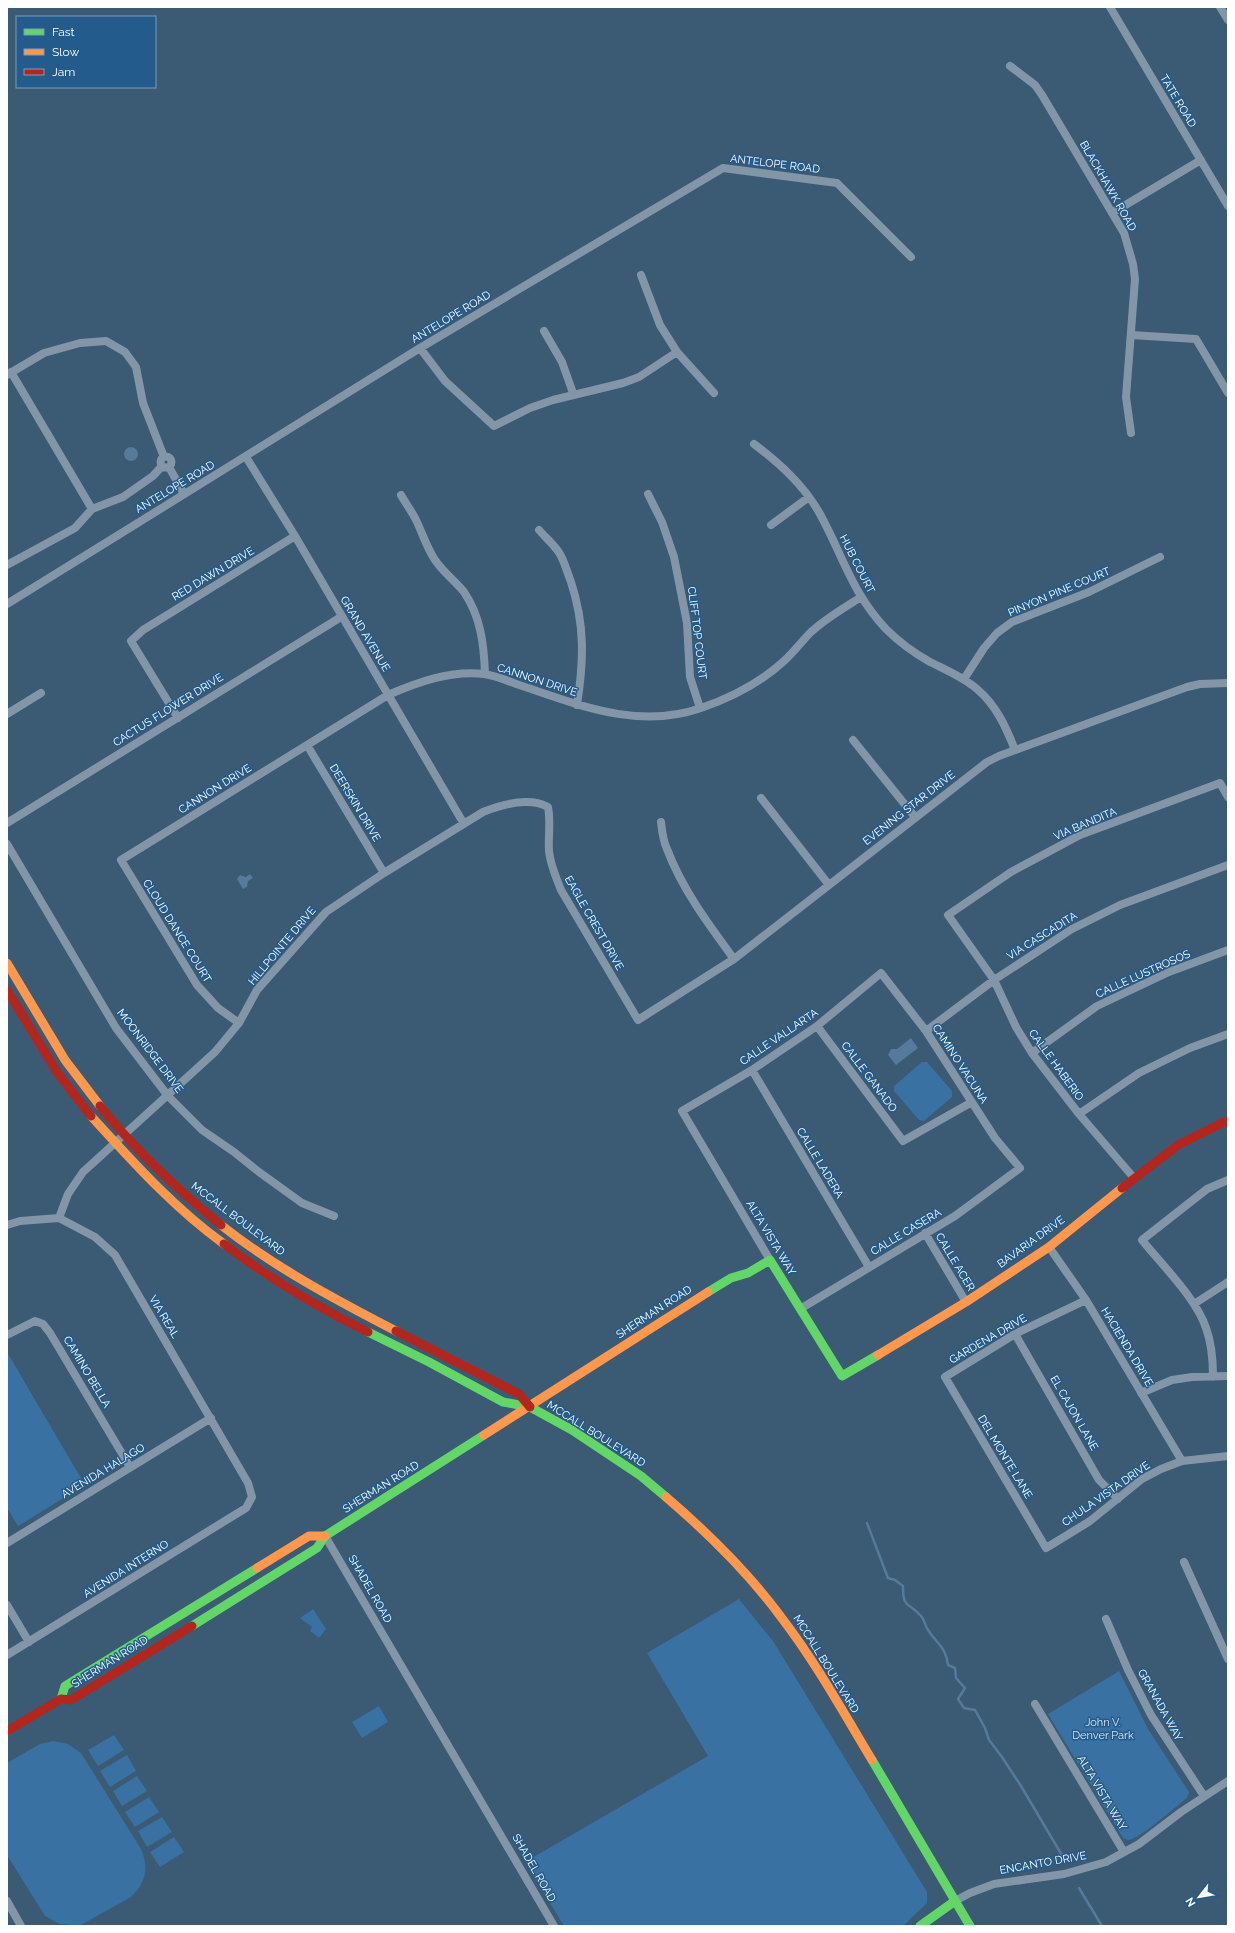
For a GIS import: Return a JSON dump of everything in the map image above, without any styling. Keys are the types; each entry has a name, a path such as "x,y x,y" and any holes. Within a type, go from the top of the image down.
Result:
{"main road":[{"name":"MCCALL BOULEVARD","path":"7,963 65,1060 94,1100 124,1135 188,1198 263,1255 319,1290 519,1394 530,1407"},
{"name":"MCCALL BOULEVARD","path":"7,990 57,1072 114,1144 166,1196 229,1248 287,1288 345,1321 429,1362 503,1402 530,1407 572,1430 641,1476 696,1522 743,1570 782,1616 804,1648 908,1819 970,1926"},
{"name":"BAVARIA DRIVE","path":"842,1376 966,1302 1049,1247 1134,1178 1178,1145 1228,1120"},
{"path":"229,1248 250,1254 307,1290 319,1290"},
{"name":"ALTA VISTA WAY","path":"770,1260 842,1376"},
{"name":"SHERMAN ROAD","path":"7,1731 61,1699 71,1700 115,1673 317,1548 325,1536 530,1407 716,1286 731,1278 748,1273 770,1260"},
{"path":"61,1699 65,1686 264,1563 309,1536 325,1536"},
{"name":"ENCANTO DRIVE","path":"920,1926 955,1901"}],"street":[{"name":"TATE ROAD","path":"1110,7 1228,206"},
{"path":"1220,7 1228,20"},
{"name":"BLACKHAWK ROAD","path":"1010,66 1035,85 1042,95 1124,233 1133,264 1134,279 1126,398 1131,433"},
{"path":"1112,213 1201,160"},
{"name":"ANTELOPE ROAD","path":"7,604 420,348 723,168 837,183 911,257"},
{"path":"641,275 654,312 677,352 714,393"},
{"path":"544,331 562,362 572,394"},
{"path":"1131,335 1196,339 1228,393"},
{"path":"7,565 75,528 92,510 123,497 171,463 170,459 164,457 143,403 136,367 125,352 106,341 80,343 44,353 9,374 92,510"},
{"path":"420,348 445,381 494,426 530,408 572,394 623,383 639,377 677,352"},
{"name":"HUB COURT","path":"754,444 776,461 796,481 809,498 819,513 842,563 861,597 887,630 910,649 964,679 978,689 990,702 1001,720 1015,750"},
{"name":"GRAND AVENUE","path":"246,457 295,536 341,617 464,824"},
{"path":"166,466 184,494"},
{"name":"CLIFF TOP COURT","path":"648,494 662,522 674,557 686,623 690,678 700,708"},
{"path":"401,495 416,521 426,546 436,562 464,592 473,609 483,642 485,674"},
{"path":"771,525 809,498"},
{"path":"539,530 558,551 567,571 576,599 582,627 583,653 577,705"},
{"name":"RED DAWN DRIVE","path":"178,718 131,641 143,630 295,536"},
{"name":"PINYON PINE COURT","path":"964,679 984,648 997,633 1012,622 1088,592 1160,557"},
{"name":"CANNON DRIVE","path":"121,860 388,695 414,684 439,677 485,674 602,712 626,716 652,717 675,715 700,708 732,695 759,680 784,661 811,632 834,614 861,597"},
{"name":"CACTUS FLOWER DRIVE","path":"7,823 341,617"},
{"name":"EVENING STAR DRIVE","path":"638,1020 734,959 981,766 999,756 1187,687 1200,684 1228,683"},
{"path":"7,714 41,693"},
{"path":"853,740 915,817"},
{"name":"DEERSKIN DRIVE","path":"307,745 384,873"},
{"name":"VIA BANDITA","path":"948,916 1011,872 1080,836 1220,783 1228,797"},
{"path":"761,798 829,885"},
{"name":"HILLPOINTE DRIVE","path":"59,1218 68,1194 83,1172 215,1052 239,1023 257,990 326,912 384,873 464,824 497,807 539,802 548,807"},
{"name":"EAGLE CREST DRIVE","path":"548,807 551,820 549,851 553,870 561,890 638,1020"},
{"path":"661,822 666,848 675,868 712,930 734,959"},
{"name":"MOONRIDGE DRIVE","path":"7,844 112,1021 168,1096 202,1130 234,1152 258,1172 302,1203 334,1216"},
{"name":"CLOUD DANCE COURT","path":"121,860 197,985 218,1008 239,1023"},
{"name":"VIA CASCADITA","path":"926,1031 994,980 1072,929 1120,905 1228,865"},
{"name":"CALLE HABERIO","path":"948,916 994,980 1016,1027 1032,1054 1079,1114 1134,1178"},
{"name":"CALLE LUSTROSOS","path":"1032,1054 1097,1006 1169,972 1228,950"},
{"name":"CALLE VALLARTA","path":"682,1111 752,1070 817,1026 881,973"},
{"name":"CAMINO VACUNA","path":"881,973 926,1031 995,1138 1020,1168"},
{"name":"CALLE GANADO","path":"817,1026 903,1141 972,1102"},
{"path":"1079,1114 1139,1073 1190,1048 1228,1034"},
{"name":"CALLE LADERA","path":"752,1070 869,1267"},
{"name":"ALTA VISTA WAY","path":"682,1111 770,1260"},
{"name":"CALLE CASERA","path":"800,1309 976,1201 1020,1168"},
{"path":"1213,1377 1212,1352 1206,1328 1194,1304 1142,1240 1207,1189 1228,1180"},
{"name":"VIA REAL","path":"7,1225 20,1220 59,1218 95,1236 115,1255 248,1483 252,1497"},
{"name":"CALLE ACER","path":"925,1233 966,1302"},
{"name":"HACIENDA DRIVE","path":"1049,1247 1086,1300 1182,1461"},
{"path":"1194,1304 1228,1282"},
{"name":"GARDENA DRIVE","path":"945,1378 1015,1334 1086,1300"},
{"name":"CAMINO BELLA","path":"7,1336 34,1321 43,1324 50,1332 130,1467"},
{"name":"EL CAJON LANE","path":"1015,1334 1099,1480 1118,1499"},
{"path":"1141,1393 1172,1380 1228,1376"},
{"name":"DEL MONTE LANE","path":"945,1378 1046,1548"},
{"name":"AVENIDA HALAGO","path":"7,1543 211,1418"},
{"name":"CHULA VISTA DRIVE","path":"1046,1548 1090,1521 1142,1479 1161,1469 1182,1461 1228,1456"},
{"name":"AVENIDA INTERNO","path":"7,1656 246,1508 252,1497"},
{"name":"SHADEL ROAD","path":"325,1536 554,1926"},
{"path":"1184,1562 1228,1659"},
{"path":"7,1605 29,1642"},
{"name":"GRANADA WAY","path":"1106,1619 1128,1670 1151,1715 1204,1796"},
{"name":"ALTA VISTA WAY","path":"1035,1704 1124,1852"},
{"name":"ENCANTO DRIVE","path":"955,1901 970,1893 994,1884 1078,1871 1106,1862 1139,1844 1204,1796 1228,1781"},
{"path":"7,1901 22,1926"}],"green space":[{"path":"922,1062 927,1062 952,1091 952,1097 924,1121 919,1120 894,1091 894,1086"},
{"path":"7,1352 85,1485 18,1526 7,1508"},
{"path":"739,1599 773,1641 927,1892 927,1903 903,1926 564,1926 525,1862 708,1756 647,1653"},
{"path":"313,1609 326,1629 319,1638 310,1631 312,1627 300,1618"},
{"name":"John V. Denver Park","path":"1119,1671 1148,1729 1189,1792 1187,1798 1158,1822 1141,1834 1128,1840 1123,1838 1048,1714"},
{"path":"379,1706 388,1722 362,1738 352,1722"},
{"path":"114,1735 124,1750 98,1766 88,1750"},
{"path":"53,1741 68,1744 81,1753 141,1849 145,1863 145,1875 143,1881 131,1897 79,1926 60,1924 45,1916 7,1855 7,1763 40,1744"},
{"path":"127,1755 136,1771 110,1787 100,1771"},
{"path":"137,1776 147,1791 122,1806 113,1791"},
{"path":"149,1797 159,1812 135,1827 125,1812"},
{"path":"162,1817 172,1832 147,1847 138,1831"},
{"path":"174,1837 184,1852 160,1867 150,1852"}],"shaded area":[{"path":"131,447 136,449 138,454 136,459 131,461 126,459 124,454 126,449"},
{"path":"250,874 253,878 248,881 247,887 243,889 237,879 240,875 246,877"},
{"path":"911,1038 918,1048 896,1065 888,1055 891,1049 897,1049"}],"waterway":[{"path":"867,1523 888,1578 895,1580 903,1586 905,1602 922,1618 928,1630 943,1650 948,1665 955,1668 956,1678 965,1688 958,1699 964,1708 975,1710 985,1728 989,1740 1021,1786 1063,1857"},
{"path":"1079,1888 1102,1926"}],"traffic: fast":[{"path":"708,1292 731,1278 748,1273 770,1260 842,1376 878,1355"},
{"path":"368,1332 429,1362 503,1402 530,1407 572,1430 641,1476 666,1497"},
{"path":"192,1626 317,1548 325,1536 484,1435"},
{"path":"61,1699 65,1686 257,1568"},
{"path":"872,1760 970,1926"},
{"path":"920,1926 955,1901"}],"traffic: slow":[{"path":"7,963 65,1060 100,1106"},
{"path":"91,1116 171,1200 224,1244"},
{"path":"878,1355 966,1302 1049,1247 1122,1188"},
{"path":"221,1225 284,1269 328,1295 396,1331"},
{"path":"484,1435 708,1292"},
{"path":"666,1497 727,1554 768,1600 817,1669 872,1760"},
{"path":"257,1568 309,1536 325,1536"}],"traffic: jam":[{"path":"7,990 57,1072 91,1116"},
{"path":"100,1106 128,1139 158,1169 221,1225"},
{"path":"1122,1188 1178,1145 1228,1120"},
{"path":"224,1244 258,1269 330,1312 368,1332"},
{"path":"396,1331 519,1394 530,1407"},
{"path":"7,1731 61,1699 71,1700 192,1626"}]}
